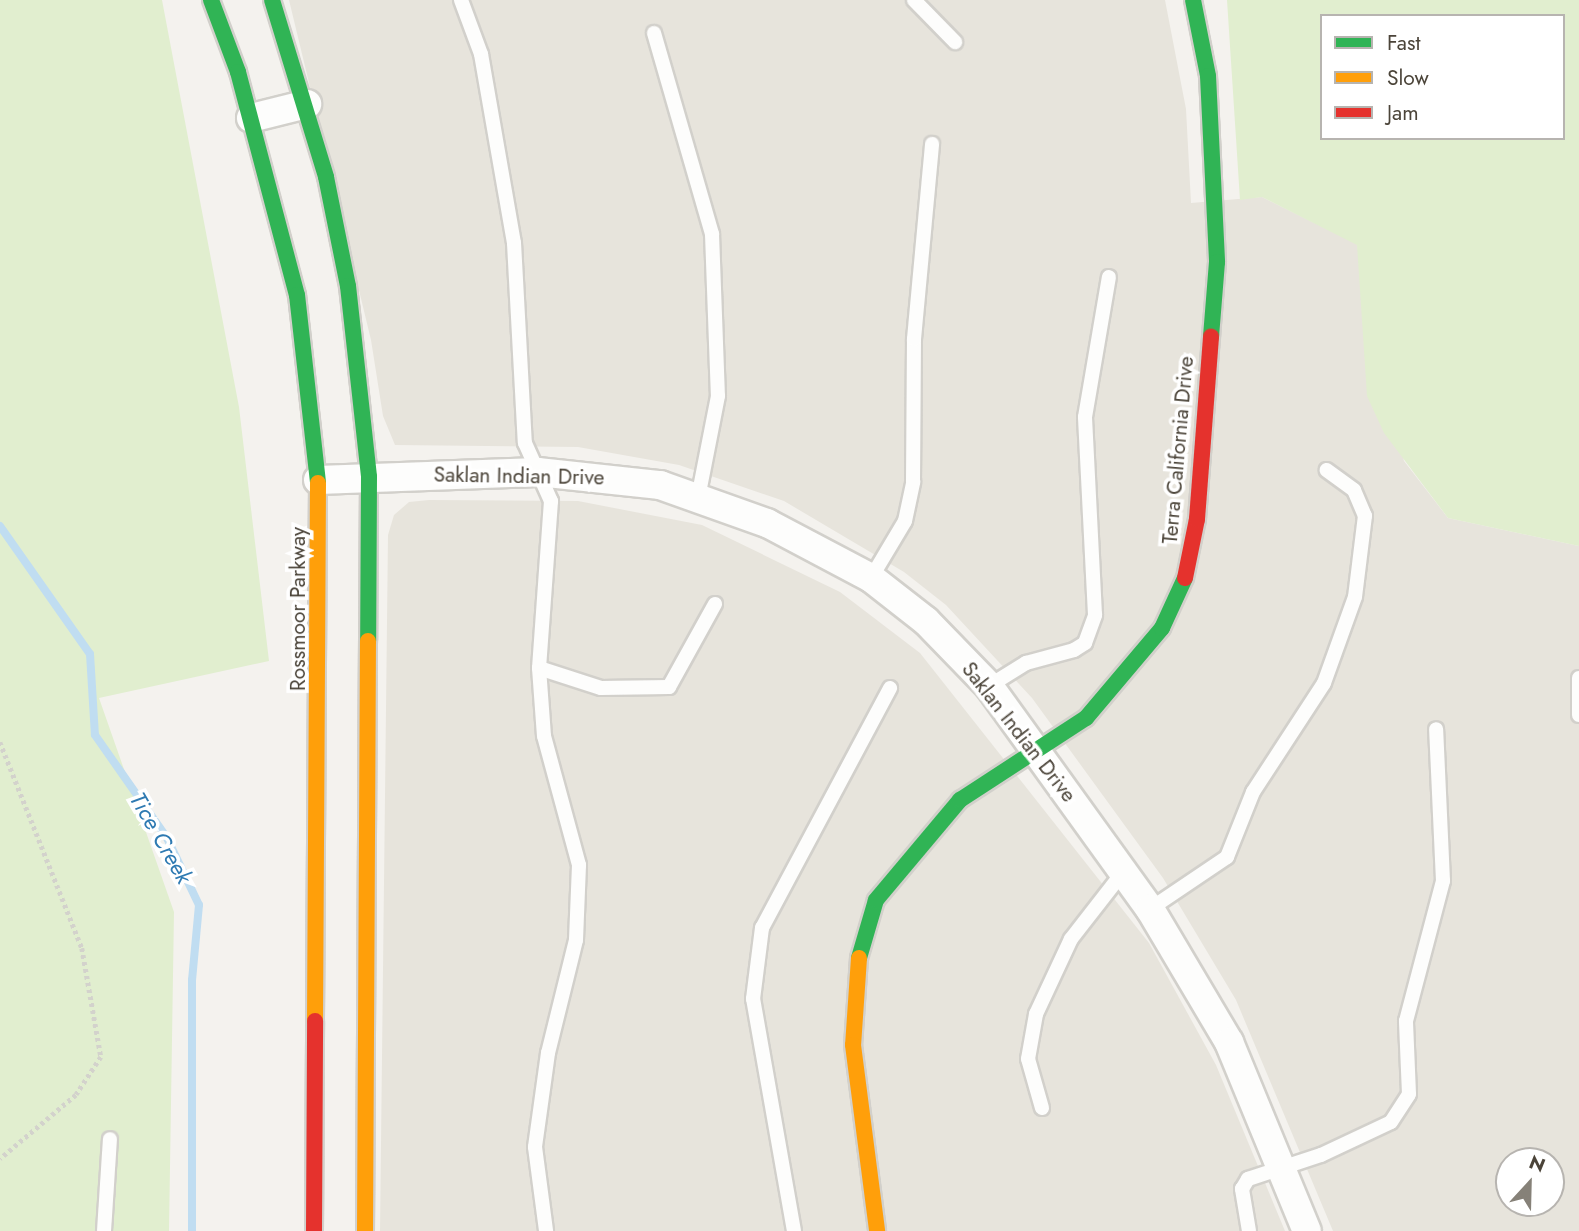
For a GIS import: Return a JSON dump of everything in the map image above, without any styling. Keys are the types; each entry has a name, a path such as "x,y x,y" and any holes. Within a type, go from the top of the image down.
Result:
{"street":[{"name":"Rossmoor Parkway","path":"211,0 251,118 297,295 317,480 314,1231"},
{"path":"272,0 307,104 348,286 369,477 365,1231"},
{"name":"Terra California Drive","path":"877,1231 853,1045 857,963 876,901 960,800 1086,718 1162,628 1184,582 1197,520 1217,262 1208,76 1193,0"},
{"path":"251,118 307,104"},
{"name":"Saklan Indian Drive","path":"317,480 538,472 623,479 698,498 767,523 871,578 926,621 989,687 1150,909 1229,1042 1307,1231"}],"lane":[{"path":"461,0 481,54 514,243 525,443 551,501 539,668 544,736 579,865 580,907 548,1054 535,1147 546,1231"},
{"path":"914,0 955,43"},
{"path":"654,33 712,234 718,396 698,498"},
{"path":"871,578 905,522 913,482 914,339 932,144"},
{"path":"989,687 1026,663 1074,650 1085,643 1094,615 1085,417 1109,277"},
{"path":"1150,909 1227,857 1253,792 1324,683 1355,597 1365,516 1354,491 1326,470"},
{"path":"539,668 601,688 668,687 715,604"},
{"path":"1579,678 1579,715"},
{"path":"794,1231 753,999 762,928 890,688"},
{"path":"1249,1231 1242,1189 1248,1179 1281,1170 1391,1122 1409,1094 1406,1021 1443,881 1436,729"},
{"path":"1042,1108 1028,1059 1035,1014 1071,939 1124,871"},
{"path":"104,1231 110,1139"}],"path":[{"path":"0,742 82,948 101,1057 76,1095 0,1159"}],"shaded area":[{"path":"289,0 1165,0 1186,109 1191,203 1262,197 1357,244 1404,461 1448,518 1579,546 1579,1231 1333,1231 1236,1000 1163,878 1032,698 946,605 904,572 784,501 679,465 578,447 395,445 383,416 371,340"},
{"path":"578,501 702,525 840,592 920,653 1149,943 1216,1065 1285,1231 380,1231 388,535 394,515 409,502"}],"green space":[{"path":"0,0 162,0 239,407 269,661 99,698 174,912 169,1231 0,1231"},
{"path":"1227,0 1579,0 1579,546 1448,518 1384,433 1367,396 1357,245 1262,197 1240,200"}],"waterway":[{"name":"Tice Creek","path":"0,526 90,654 95,735 167,838 199,905 192,980 192,1231"}],"traffic: fast":[{"path":"211,0 238,72 297,295 318,483"},
{"path":"272,0 326,177 348,286 369,477 368,641"},
{"path":"1193,0 1208,76 1217,262 1211,337"},
{"path":"859,958 876,900 960,800 1086,718 1162,628 1185,578"}],"traffic: slow":[{"path":"315,1021 318,483"},
{"path":"365,1231 368,641"},
{"path":"859,958 853,1045 877,1231"}],"traffic: jam":[{"path":"1185,578 1197,519 1211,337"},
{"path":"314,1231 315,1021"}]}
